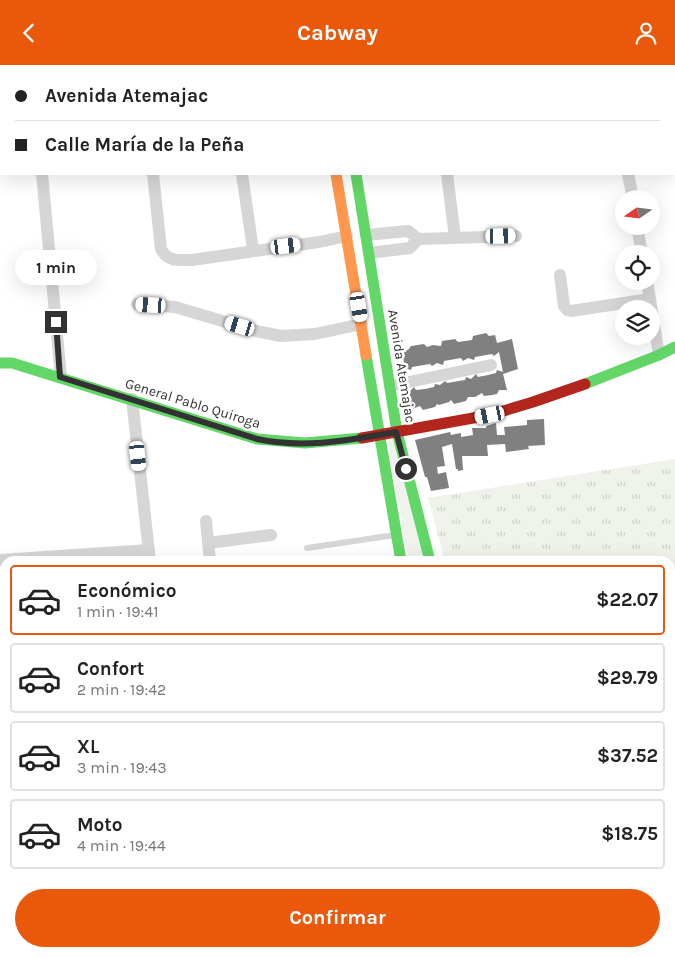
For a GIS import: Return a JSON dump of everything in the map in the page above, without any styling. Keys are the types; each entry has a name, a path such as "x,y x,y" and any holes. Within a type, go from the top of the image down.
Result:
{"main road":[{"path":"336,175 381,435 399,556"},
{"name":"Avenida Atemajac","path":"356,175 396,432 429,556"},
{"name":"General Pablo Quiroga","path":"0,363 12,363 60,377 257,439 279,443 311,444 381,435 499,412 535,401 659,355 675,347"}],"street":[{"path":"42,175 60,377"},
{"path":"153,175 161,249 164,255 172,259 192,259 319,242 347,236"},
{"path":"242,175 253,250"},
{"path":"448,175 455,238"},
{"path":"628,175 631,190"},
{"path":"366,235 408,231 418,239 516,236"},
{"path":"369,253 410,248 418,239"},
{"path":"560,275 564,306 567,311 650,299"},
{"path":"648,290 659,355"},
{"path":"137,304 175,307 256,331 281,336 315,334 362,324"},
{"path":"390,386 491,365"},
{"path":"119,556 149,555 132,399"},
{"path":"206,521 209,556"},
{"path":"208,543 271,535"}],"lane":[{"path":"306,548 396,535"}],"green space":[{"path":"393,436 428,556 408,556 388,443"},
{"path":"675,459 675,556 444,556 428,498"}],"building":[{"path":"486,333 489,336 495,335 497,343 512,339 518,369 503,374 507,390 499,390 497,394 484,396 482,393 475,397 468,397 466,401 454,404 451,400 423,410 420,406 412,409 409,392 414,387 416,390 425,389 434,387 435,384 440,385 445,381 447,383 465,380 466,377 471,379 476,374 478,377 496,373 497,370 503,372 499,352 494,356 492,354 475,357 474,360 468,358 463,361 461,358 444,361 443,365 437,363 432,366 430,364 412,367 411,370 405,368 402,351 408,350 411,346 424,344 427,347 433,345 441,346 442,341 455,339 458,342 472,340 473,336"},
{"path":"544,419 545,445 528,446 529,449 506,452 505,444 487,445 488,456 462,456 463,470 458,471 456,469 452,444 442,447 445,466 437,467 438,474 446,472 449,488 431,491 427,477 425,477 415,440 450,432 451,435 461,433 461,437 473,435 472,428 486,428 486,426 496,423 497,435 505,435 504,427 527,425 527,420"}],"traffic: fast":[{"path":"356,175 397,432 429,556"},
{"path":"585,384 675,347"},
{"path":"366,355 400,556"},
{"path":"0,363 12,363 257,439 305,443 362,438"}],"traffic: slow":[{"path":"336,175 366,355"}],"traffic: jam":[{"path":"362,438 490,415 585,384"}],"route":[{"path":"56,322 60,377 257,439 279,443 295,445 328,442 396,432 406,469"}]}
